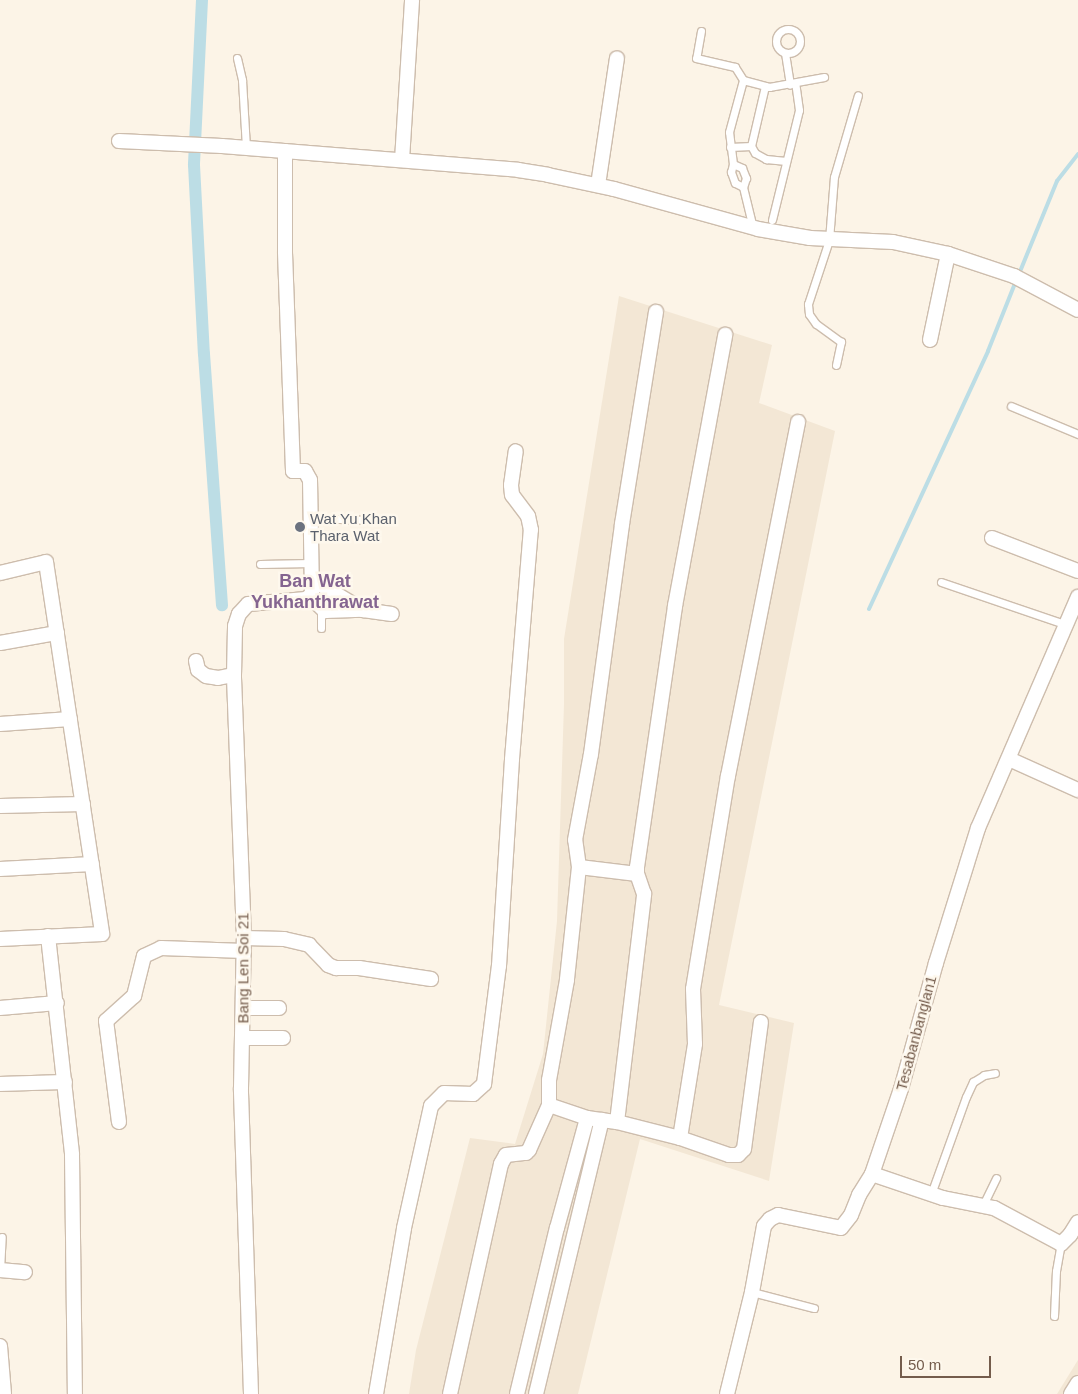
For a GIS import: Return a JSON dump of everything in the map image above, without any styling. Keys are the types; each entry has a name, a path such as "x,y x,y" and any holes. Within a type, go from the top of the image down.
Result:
{"street":[{"path":"402,160 412,0"},
{"path":"598,185 617,58"},
{"path":"119,141 246,148 518,170 598,185 753,228 829,240 893,242 948,254 1014,276 1078,310"},
{"path":"286,151 285,251 293,471 305,471 308,474 311,563 308,598 321,609 363,610 392,614"},
{"path":"930,340 948,254"},
{"path":"450,1394 501,1164 506,1156 526,1153 529,1150 549,1105 549,1080 567,980 579,867 575,840 591,754 622,524 656,312"},
{"path":"618,1122 644,894 637,874 675,606 725,335"},
{"path":"680,1138 695,1044 693,990 728,776 798,422"},
{"path":"376,1394 404,1228 431,1106 444,1093 473,1094 484,1084 499,966 512,759 531,530 528,516 512,495 511,485 516,451"},
{"path":"992,538 1078,571"},
{"path":"0,573 46,562 102,934 0,939"},
{"path":"311,580 363,610"},
{"name":"Tesabanbanglan1","path":"728,1394 752,1292 764,1226 770,1219 778,1215 841,1228 851,1216 859,1195 872,1174 901,1090 936,963 978,828 1078,597"},
{"name":"Bang Len Soi 21","path":"251,1394 243,1175 242,1038 244,944 234,676 235,626 248,604 308,598"},
{"path":"0,643 56,633"},
{"path":"196,661 198,670 206,676 234,676"},
{"path":"0,724 70,718"},
{"path":"1009,758 1078,790"},
{"path":"0,806 83,804"},
{"path":"0,869 92,864"},
{"path":"579,867 637,874"},
{"path":"48,936 72,1155 75,1394"},
{"path":"119,1122 106,1022 134,996 144,956 147,952 162,948 244,944 284,939 308,945 328,966 359,968 431,979"},
{"path":"0,1008 56,1004"},
{"path":"243,1008 279,1008"},
{"path":"549,1105 587,1118 618,1122 680,1138 729,1155 738,1155 744,1149 761,1022"},
{"path":"242,1038 283,1038"},
{"path":"0,1084 65,1082"},
{"path":"517,1394 534,1317 587,1118"},
{"path":"536,1394 602,1120"},
{"path":"872,1174 930,1194 984,1205 1061,1244 1070,1235 1078,1222"},
{"path":"557,1228 574,1233"},
{"path":"0,1270 25,1272"},
{"path":"534,1317 553,1321"},
{"path":"0,1346 4,1394"},
{"path":"1071,1394 1078,1384"}],"lane":[{"path":"701,31 696,58 735,67 743,80 765,86 792,84 824,77"},
{"path":"772,220 799,110 786,53"},
{"path":"237,58 242,80 246,148"},
{"path":"743,80 729,132 733,164 731,172 736,183 744,187"},
{"path":"765,86 751,146 755,153 766,159 786,162"},
{"path":"836,364 841,342 816,324 809,314 808,304 829,240 834,177 858,94"},
{"path":"730,147 751,146"},
{"path":"733,164 742,168 746,178 744,187 753,228"},
{"path":"1011,406 1078,434"},
{"path":"310,518 369,520"},
{"path":"260,564 311,563"},
{"path":"940,582 1067,625"},
{"path":"321,609 321,628"},
{"path":"930,1194 973,1082 984,1075 995,1073"},
{"path":"984,1205 996,1178"},
{"path":"0,1270 2,1237"},
{"path":"1054,1316 1056,1271 1061,1244"},
{"path":"752,1292 814,1308"}],"shaded area":[{"path":"619,296 772,345 759,403 835,431 719,1005 794,1023 769,1181 640,1139 578,1394 409,1394 416,1350 470,1138 515,1144 543,1054 557,921 564,704 564,639"},
{"path":"1078,1360 1078,1394 1057,1394"}],"waterway":[{"path":"202,0 194,165 204,354 222,605"},
{"path":"1019,274 1057,181 1078,154"},
{"path":"869,609 988,351 1016,281"}],"place":[{"name":"Wat Yu Khan Thara Wat","path":"300,527"}],"district":[{"name":"Ban Wat Yukhanthrawat","path":"315,592"}]}
